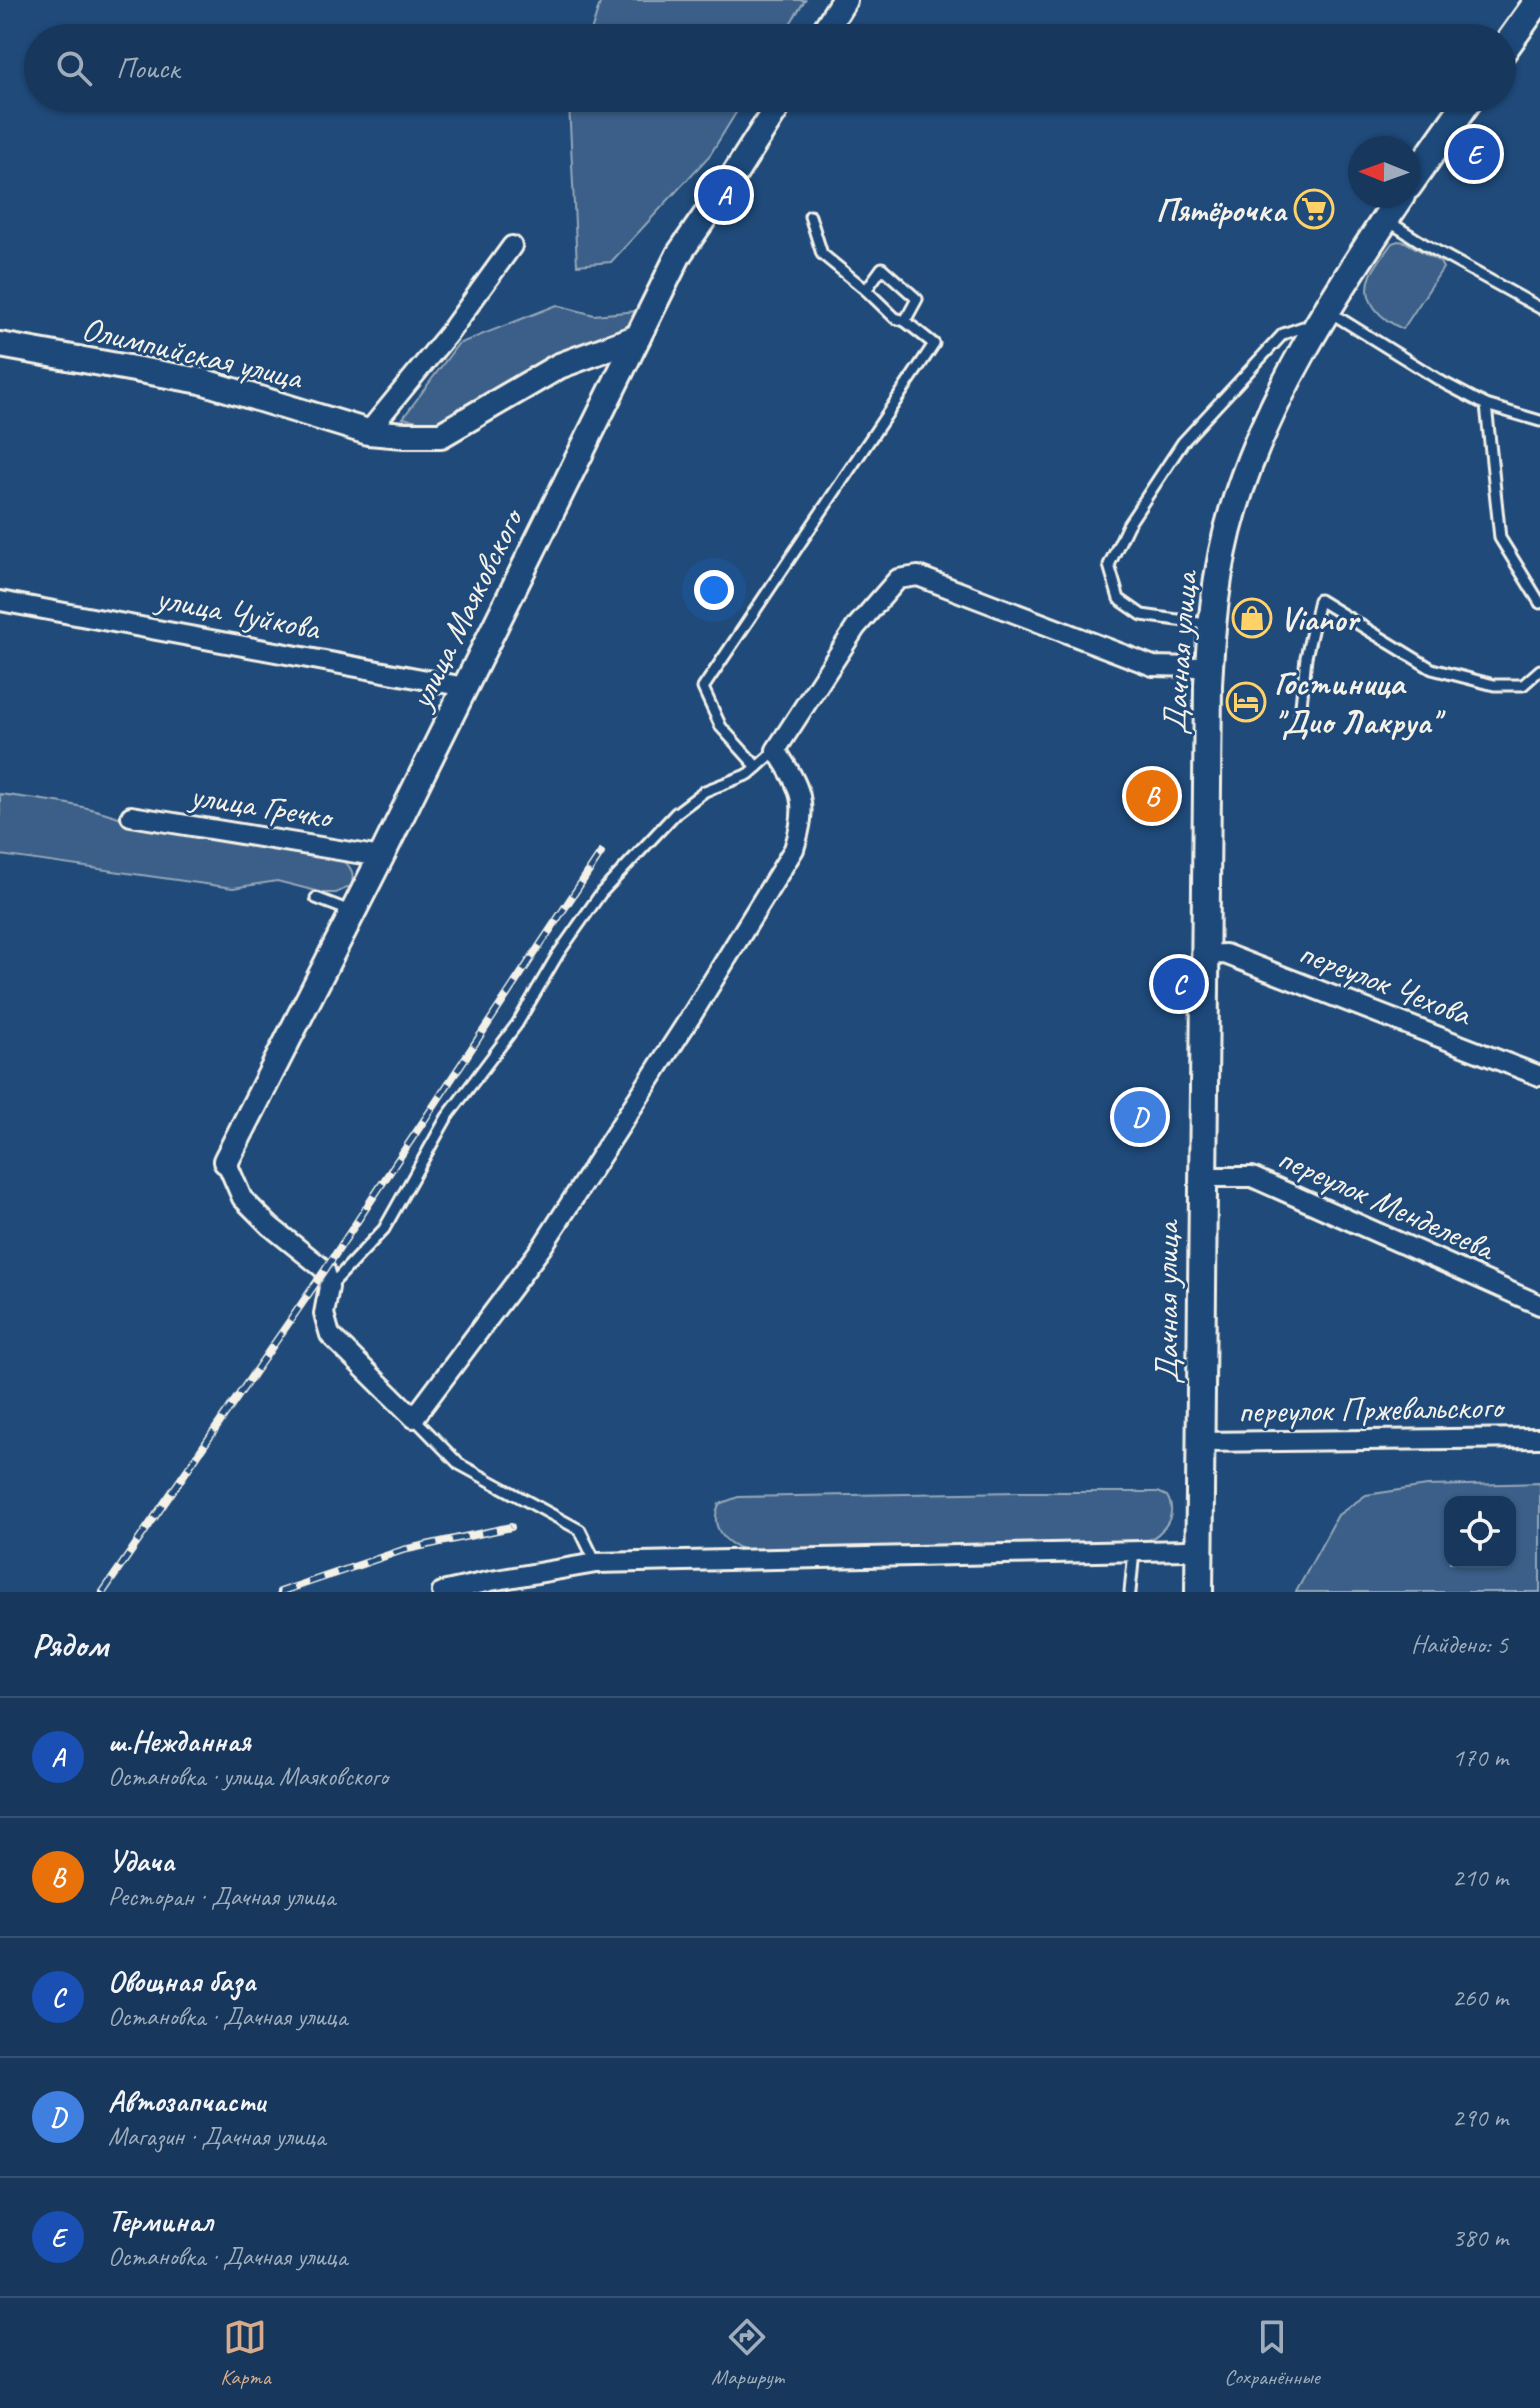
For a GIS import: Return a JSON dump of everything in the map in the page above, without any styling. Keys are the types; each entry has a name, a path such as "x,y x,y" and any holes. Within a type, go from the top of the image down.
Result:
{"main road":[{"path":"1510,24 1532,3"},
{"path":"1516,29 1532,3"},
{"path":"1420,165 1448,112"},
{"path":"1420,150 1456,112"},
{"name":"Дачная улица","path":"1203,667 1233,513 1250,460 1322,307 1382,209"},
{"name":"Дачная улица","path":"1199,1592 1193,1550 1203,667 1199,623 1220,506 1238,456 1270,387 1303,327 1322,307"},
{"name":"Дачная улица","path":"1186,1592 1193,1550 1201,1442 1196,1176"}],"street":[{"path":"829,24 844,0"},
{"name":"улица Маяковского","path":"226,1161 381,857 679,254 774,112"},
{"path":"368,432 449,333 512,246"},
{"name":"Олимпийская улица","path":"0,345 201,381 368,432 441,435 559,366 638,337"},
{"path":"226,1161 242,1198 270,1226 325,1270 329,1287 324,1314 330,1335 414,1418 542,1247 794,849 803,821 799,786 776,750 856,627 898,579 918,576 1153,666 1203,667"},
{"name":"улица Чуйкова","path":"0,601 465,687"},
{"name":"улица Гречко","path":"131,816 381,857"},
{"name":"переулок Чехова","path":"1200,954 1225,954 1540,1076"},
{"name":"переулок Менделеева","path":"1196,1176 1252,1177 1540,1305"},
{"name":"переулок Пржевальского","path":"1201,1442 1540,1438"},
{"path":"442,1592 596,1563 1193,1550"}],"lane":[{"path":"1382,209 1424,244 1540,308"},
{"path":"757,767 721,727 703,688 934,344 905,321 895,318 822,254 810,216"},
{"path":"866,290 882,268 917,299 905,321"},
{"path":"1322,307 1444,383 1486,405 1540,421"},
{"path":"1199,623 1142,615 1119,599 1109,565 1128,525 1183,442 1283,334 1303,327"},
{"path":"1486,405 1500,538 1540,603"},
{"path":"1300,715 1306,657 1319,600 1432,669 1494,685 1523,685 1540,670"},
{"path":"329,1287 384,1229 447,1117 517,1024 558,954 601,893 676,813 705,791 749,774 776,750"},
{"path":"316,898 353,912"},
{"path":"414,1418 459,1464 580,1530 596,1563"},
{"path":"1130,1592 1134,1551"}],"shaded area":[{"path":"601,0 805,0 790,24 593,24"},
{"path":"569,112 736,112 710,155 611,262 577,265"},
{"path":"1398,241 1440,262 1443,268 1403,329 1381,315 1368,293 1373,271 1392,243"},
{"path":"557,305 594,315 638,311 625,332 551,359 434,424 403,418 458,344"},
{"path":"0,794 64,803 127,820 331,856 349,866 353,875 351,886 336,893 277,881 233,888 0,855"},
{"path":"1540,1483 1540,1592 1296,1592 1338,1515 1366,1495 1427,1486"},
{"path":"1158,1492 1167,1496 1171,1513 1169,1521 1158,1534 1135,1546 745,1550 720,1533 716,1520 719,1504 738,1497"}],"railway":[{"path":"103,1592 325,1270 601,853"},
{"path":"280,1592 403,1550 511,1527"}],"place":[{"name":"Терминал","path":"1474,154"},
{"name":"ш.Нежданная","path":"724,195"},
{"name":"Пятёрочка","path":"1314,209"},
{"name":"Vianor","path":"1252,618"},
{"name":"Гостиница \"Дио Лакруа\"","path":"1246,702"},
{"name":"Удача","path":"1152,796"},
{"name":"Овощная база","path":"1179,984"},
{"name":"Автозапчасти","path":"1140,1117"}]}
